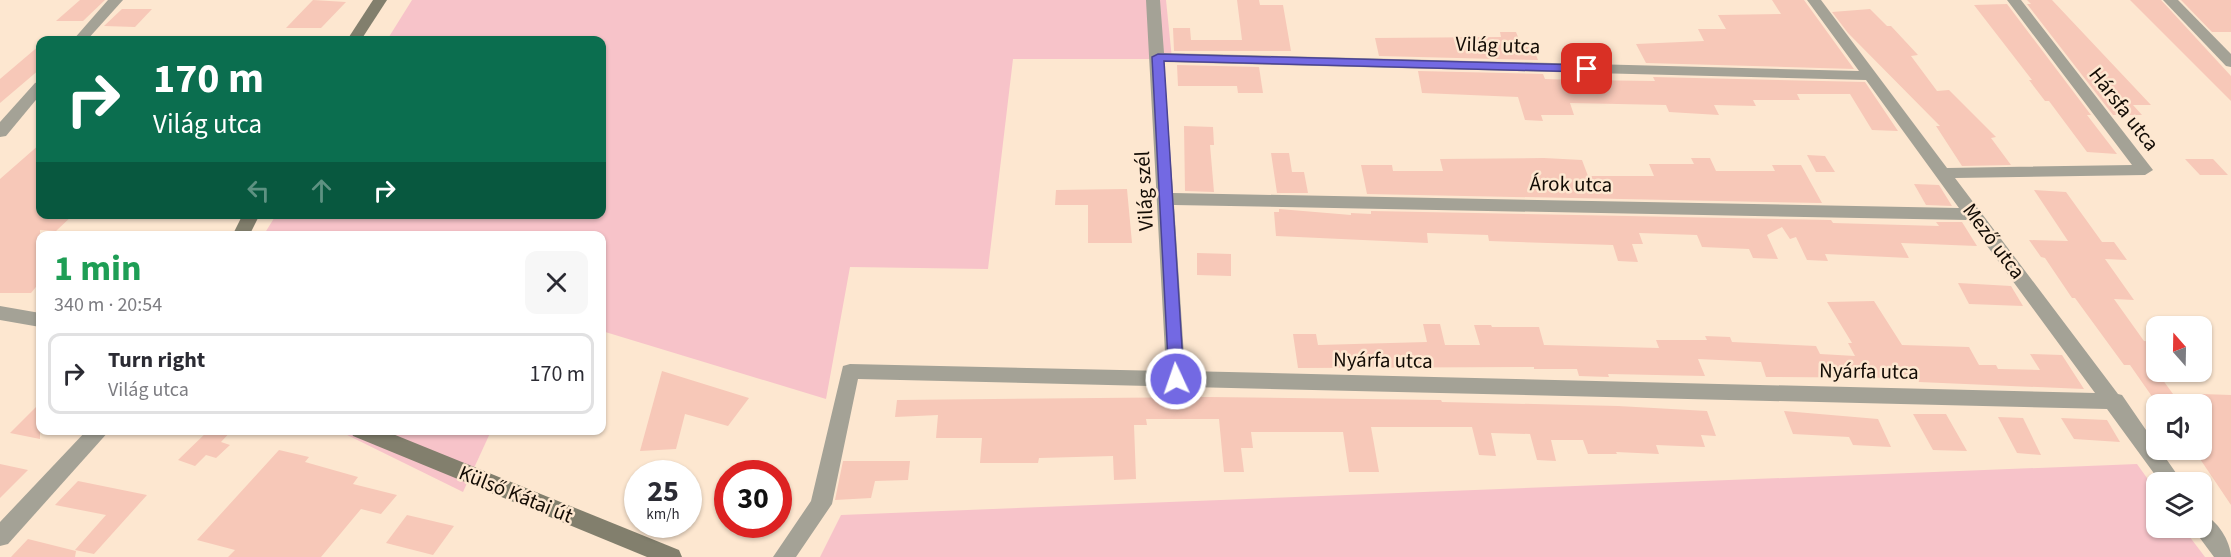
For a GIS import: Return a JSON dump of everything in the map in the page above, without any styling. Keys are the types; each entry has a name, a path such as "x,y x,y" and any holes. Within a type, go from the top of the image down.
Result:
{"main road":[{"path":"357,36 380,0"},
{"name":"Külső Kátai út","path":"372,435 671,557"}],"street":[{"path":"84,36 116,0"},
{"name":"Világ szél","path":"1153,0 1167,199 1176,379"},
{"name":"Mező utca","path":"1814,0 1874,76 2165,472"},
{"name":"Hársfa utca","path":"1944,174 2145,170 2014,0"},
{"path":"2170,0 2231,63"},
{"name":"Világ utca","path":"1158,57 1874,76"},
{"path":"0,132 36,91"},
{"name":"Árok utca","path":"1167,199 1974,214"},
{"path":"0,314 36,319"},
{"name":"Nyárfa utca","path":"784,557 821,504 850,371 2115,401"},
{"path":"0,537 95,435"},
{"path":"2212,537 2226,557"}],"shaded area":[{"path":"412,0 1166,0 1172,59 1013,59 988,269 850,267 826,399 606,332 606,231 266,231 274,219 606,219 606,36 390,36"},
{"path":"347,435 489,435 463,492"},
{"path":"2137,464 2146,477 2146,538 2191,538 2205,557 820,557 841,515"}],"building":[{"path":"80,0 105,0 83,21 56,21"},
{"path":"313,0 346,2 321,28 286,28"},
{"path":"1237,0 1259,0 1260,5 1283,5 1291,51 1174,51 1173,28 1190,28 1191,40 1242,40"},
{"path":"1772,0 1804,0 1854,69 1646,63 1636,44 1704,41 1698,29 1726,29 1718,15 1781,14"},
{"path":"2027,0 2052,0 2151,105 2133,105 2142,115 2113,115 2027,4 2031,4"},
{"path":"2130,0 2161,0 2231,76 2231,101"},
{"path":"2181,0 2231,0 2231,32 2212,32"},
{"path":"2007,4 2091,115 2087,115 2117,154 2087,152 2049,101 2045,101 2029,80 2032,80 1974,5"},
{"path":"122,9 152,9 135,27 104,26"},
{"path":"1870,9 1887,26 1891,26 1918,55 1911,56 1937,91 1949,90 1996,137 1991,138 2011,165 1962,166 1936,126 1940,126 1848,33 1832,12"},
{"path":"1500,32 1516,32 1522,47 1533,47 1538,60 1379,56 1375,38 1501,37"},
{"path":"36,48 36,72 0,103 0,79"},
{"path":"1177,65 1259,67 1263,93 1238,93 1237,86 1178,86"},
{"path":"1418,71 1543,74 1545,79 1578,80 1655,81 1653,77 1865,82 1898,131 1872,130 1850,94 1797,94 1800,100 1753,100 1756,106 1714,105 1719,115 1669,112 1666,105 1570,103 1574,115 1541,115 1543,121 1525,120 1518,97 1422,93"},
{"path":"1184,126 1213,127 1214,145 1210,145 1214,192 1185,191"},
{"path":"36,148 36,219 69,219 56,231 36,231 36,287 31,293 0,293 0,179"},
{"path":"1271,153 1289,153 1292,172 1304,172 1308,193 1277,193"},
{"path":"1807,155 1825,156 1835,172 1816,172"},
{"path":"1691,158 1710,158 1716,171 1775,171 1772,165 1801,165 1822,203 1367,194 1361,165 1392,165 1393,171 1443,171 1440,159 1582,160 1588,176 1654,176 1649,164 1694,164"},
{"path":"2185,159 2213,159 2228,175 2200,175"},
{"path":"1914,184 1939,185 1952,206 1926,205"},
{"path":"1127,189 1132,243 1088,243 1088,205 1055,205 1056,190"},
{"path":"2034,190 2066,192 2102,242 2114,242 2127,260 2105,259 2134,300 2114,299 2146,341 2146,382 2164,382 2173,394 2150,394 2130,365 2124,365 2075,298 2072,298 2045,258 2041,257 2029,240 2068,241"},
{"path":"1279,209 1351,215 1351,213 1371,214 1371,211 1831,220 1833,223 1939,226 1936,222 1962,222 1977,246 1901,243 1909,258 1825,254 1828,261 1807,260 1796,237 1790,239 1782,227 1767,235 1778,259 1753,258 1749,249 1702,247 1697,235 1639,233 1643,244 1632,244 1638,262 1618,261 1613,245 1489,241 1488,235 1427,233 1428,243 1276,236 1274,212 1279,212"},
{"path":"1197,253 1231,254 1231,276 1197,275"},
{"path":"1958,283 2011,286 2023,306 1969,304"},
{"path":"1874,301 1902,345 1969,347 1979,365 1996,365 1998,369 2040,370 2030,354 2062,355 2084,389 1919,382 1917,378 1766,377 1761,362 1698,359 1705,376 1608,374 1609,377 1579,376 1577,369 1534,369 1534,367 1298,368 1293,334 1316,334 1318,345 1427,342 1423,324 1440,324 1445,345 1480,345 1474,325 1491,325 1492,327 1539,327 1544,345 1659,348 1656,340 1707,340 1705,336 1730,337 1732,342 1816,346 1820,354 1855,356 1848,343 1852,343 1827,302"},
{"path":"662,371 749,398 728,426 685,414 676,449 640,451"},
{"path":"2212,394 2231,395 2231,505 2212,477 2212,472 2209,472 2201,460 2212,460"},
{"path":"1209,397 1441,400 1442,402 1618,406 1707,411 1716,436 1701,435 1705,447 1656,445 1659,454 1616,452 1617,454 1588,454 1583,440 1551,440 1556,461 1537,460 1530,434 1491,433 1496,456 1479,455 1472,427 1371,427 1379,472 1349,472 1343,432 1251,432 1253,448 1241,448 1244,472 1224,472 1219,419 1146,419 1147,425 1134,425 1136,479 1114,480 1113,456 1039,458 1038,463 980,463 982,438 936,438 938,415 895,417 897,400"},
{"path":"36,407 36,435 40,435 40,439 10,433"},
{"path":"1784,411 1878,419 1891,447 1853,445 1849,437 1793,434"},
{"path":"1913,414 1946,414 1967,451 1933,450"},
{"path":"1998,417 2023,418 2041,455 2017,453"},
{"path":"2061,418 2107,420 2120,442 2074,439"},
{"path":"204,435 227,435 221,442 230,445 216,458 206,455 195,466 178,460"},
{"path":"279,450 309,457 305,462 358,477 353,484 397,495 381,514 361,509 321,557 228,557 235,550 197,540"},
{"path":"843,461 910,461 908,480 875,481 871,498 835,500"},
{"path":"0,464 28,470 0,498"},
{"path":"78,481 147,495 94,554 75,550 106,515 55,505"},
{"path":"407,515 454,526 433,555 386,543"},
{"path":"28,539 76,551 75,557 11,557"}],"route":[{"path":"1176,379 1158,57 1587,69"}]}
